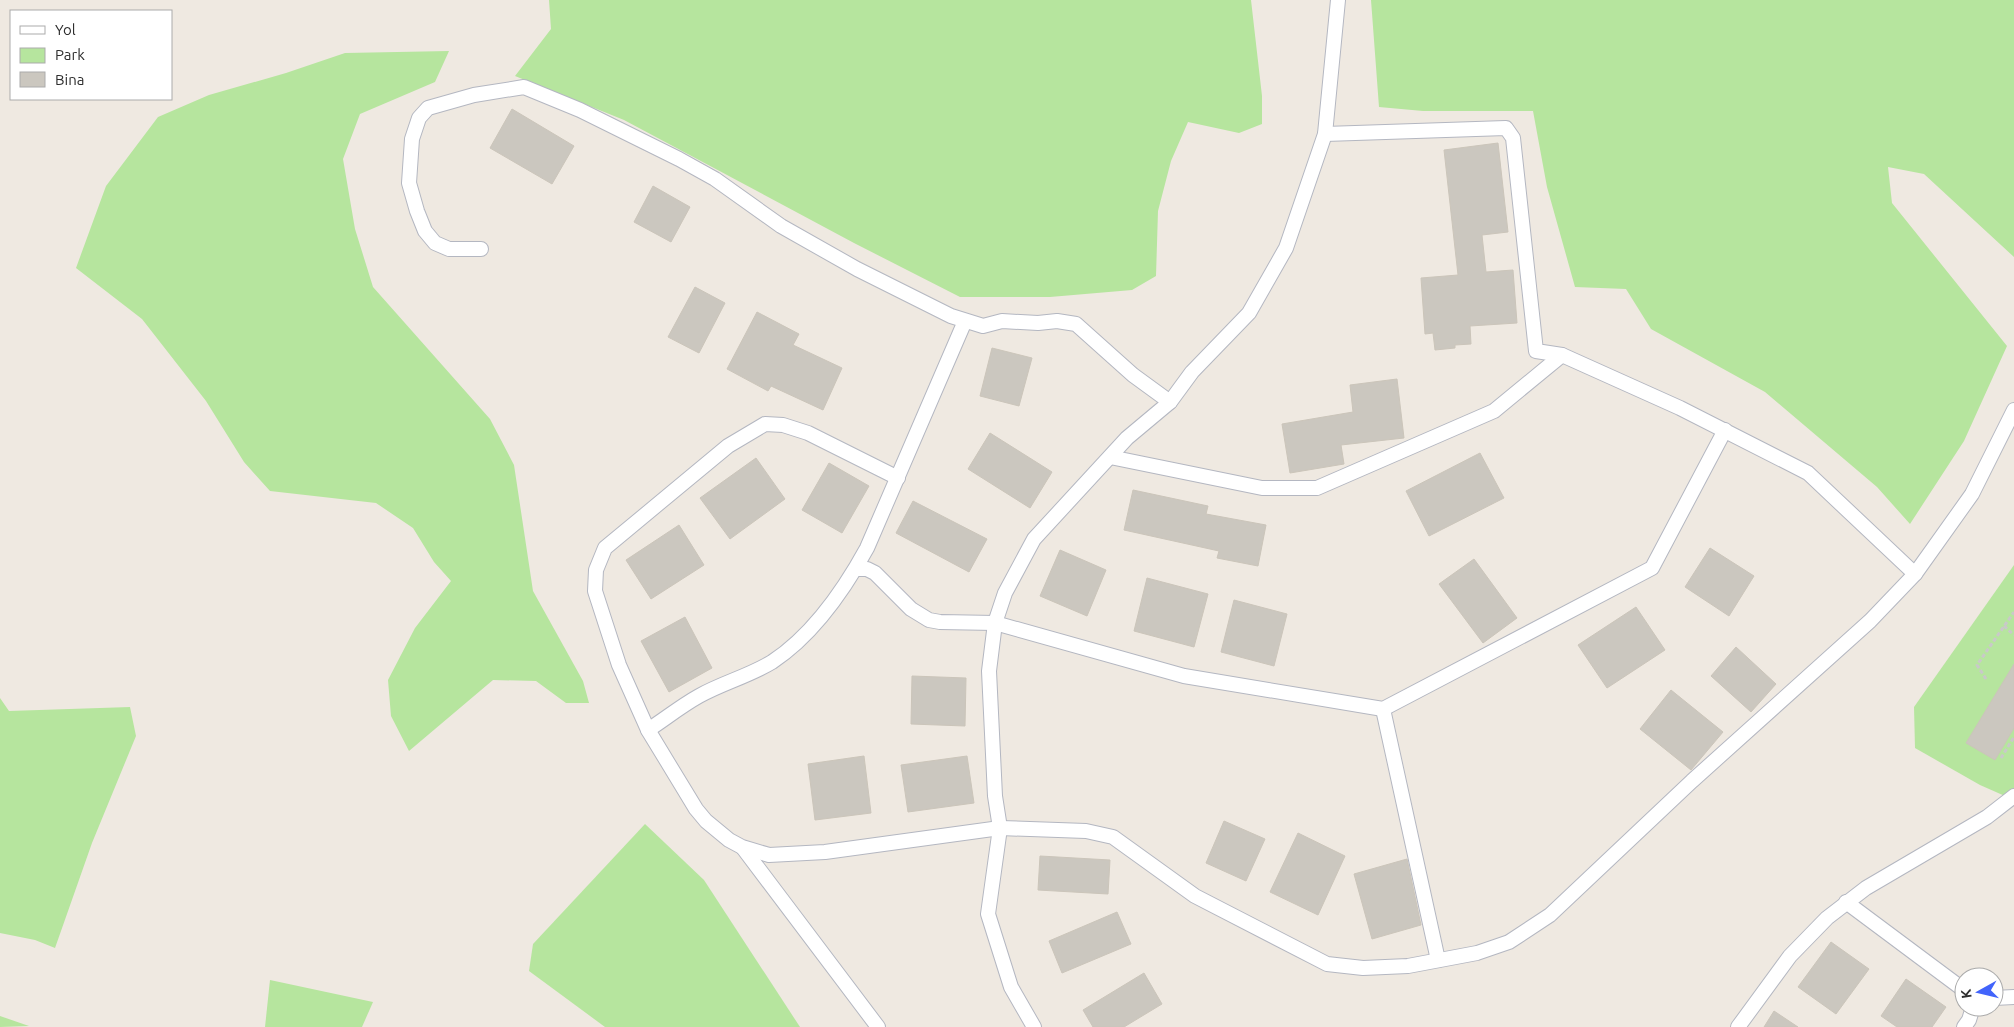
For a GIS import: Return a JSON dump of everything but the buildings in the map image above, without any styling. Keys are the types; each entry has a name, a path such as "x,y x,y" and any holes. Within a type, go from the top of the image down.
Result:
{"street":[{"path":"1034,1027 1011,987 988,914 1000,828 995,796 989,671 995,623 1005,593 1034,539 1127,438 1170,402 1192,372 1249,313 1286,248 1325,134 1338,0"},
{"path":"481,249 449,249 435,243 425,231 417,211 410,183 412,139 419,118 428,108 474,95 524,87 580,110 679,159 715,179 798,235 858,269 966,322 984,326 1002,321 1038,324 1057,321 1076,324 1133,375 1170,402"},
{"path":"1325,134 1506,128 1513,138 1536,351 1562,355 1724,430 1808,473 1915,574"},
{"path":"648,730 699,696 771,662 811,627 829,607 856,569 966,322"},
{"path":"1110,457 1262,488 1317,488 1494,411 1562,355"},
{"path":"898,478 808,433 783,425 765,424 728,446 605,548 596,570 595,591 619,665 648,730 701,815 718,832 742,847 769,855 825,852 1000,828 1086,831 1113,837 1195,896 1327,964 1363,968 1408,966 1477,953 1509,942 1550,915 1692,781 1870,621 1915,574 1972,494 2014,410"},
{"path":"856,569 867,569 875,573 911,609 928,620 995,623 1184,676 1383,708 1652,568 1724,430"},
{"path":"1383,708 1438,960"},
{"path":"1738,1027 1790,956 1808,936 1846,902 1988,817 2014,796"},
{"path":"742,847 878,1027"},
{"path":"1846,902 1954,983"}],"path":[{"path":"1986,679 1978,665 2014,612"},
{"path":"2004,626 2014,635"},
{"path":"2001,758 2014,737"}],"green space":[{"path":"549,0 1251,0 1262,96 1262,124 1239,133 1188,122 1171,161 1158,211 1156,276 1132,290 1050,297 960,297 854,243 624,120 515,76 551,29"},
{"path":"1371,0 2014,0 2014,257 1924,174 1888,167 1892,203 2007,346 1964,441 1910,524 1877,487 1765,392 1651,329 1626,289 1575,287 1547,187 1533,111 1423,111 1379,107"},
{"path":"449,51 435,82 360,114 343,159 355,229 373,287 490,419 514,465 533,591 583,681 589,703 566,703 536,681 493,680 409,751 391,716 388,680 415,628 451,581 434,562 413,528 376,503 270,491 244,462 206,401 142,319 76,268 106,186 158,117 209,95 286,73 345,53"},
{"path":"2014,565 2014,800 1980,785 1915,748 1914,707"},
{"path":"0,698 9,711 130,707 136,736 92,843 55,948 35,940 0,933"},
{"path":"645,824 704,880 800,1027 605,1027 529,971 533,944"},
{"path":"270,980 373,1002 362,1027 265,1027"},
{"path":"0,1016 29,1026 0,1027"}]}
